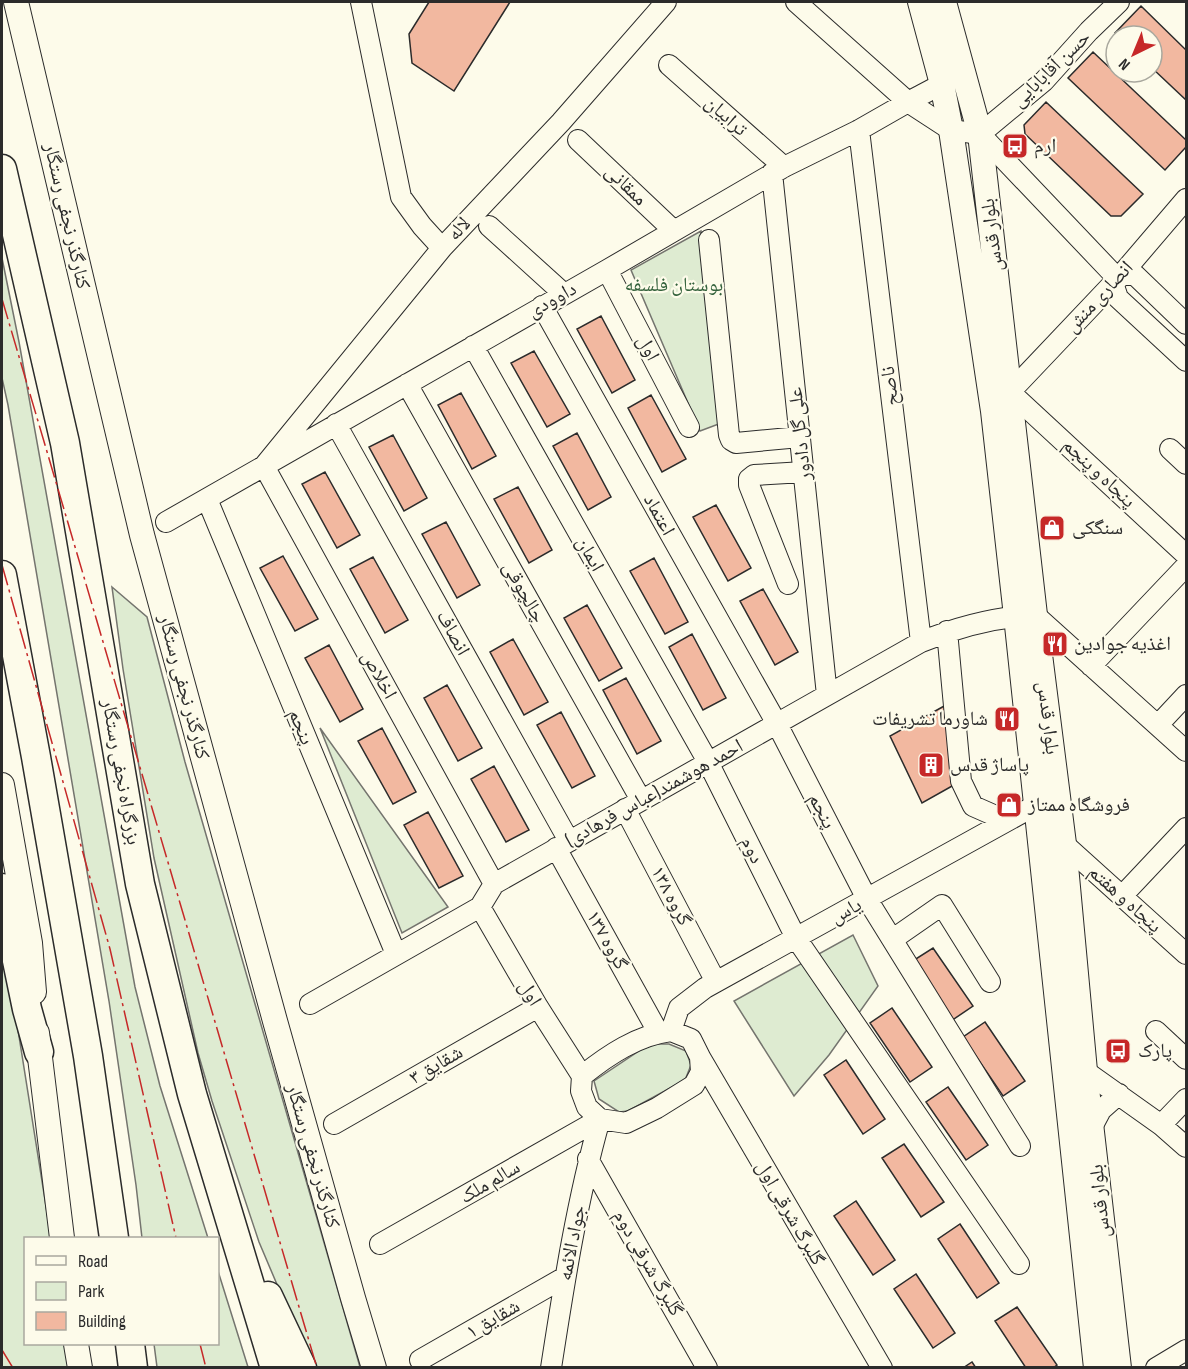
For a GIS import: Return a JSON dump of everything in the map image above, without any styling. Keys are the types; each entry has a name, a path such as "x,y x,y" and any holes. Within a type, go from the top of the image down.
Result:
{"highway":[{"name":"بزرگراه نجفی رستگار","path":"2,169 65,443 140,884 192,1094 275,1368"},
{"path":"2,575 88,1056 114,1237"},
{"path":"2,888 27,1010 39,1052"},
{"path":"227,1211 302,1368"},
{"path":"130,1345 133,1368"}],"main road":[{"name":"کنارگذر نجفی رستگار","path":"16,2 142,535 275,1021 374,1368"},
{"name":"بلوار قدس","path":"920,2 942,84 951,130 1025,616 1064,844 1085,1071 1119,1368"},
{"name":"بلوار قدس","path":"944,2 980,134 1010,392 1036,805 1096,1368"},
{"path":"2,784 30,943 39,1052 62,1237"},
{"path":"76,1345 80,1368"}],"street":[{"path":"361,2 401,197 422,226 442,248"},
{"name":"لاله","path":"264,466 442,248 561,122 666,2"},
{"path":"796,2 908,102 951,130 980,134 1117,279 1118,298 1186,361"},
{"name":"حسن آقابابایی","path":"980,134 1044,81 1119,2"},
{"name":"ترابیان","path":"669,65 778,170"},
{"name":"داوودی","path":"166,522 778,170 860,130 942,84"},
{"name":"ناصح","path":"860,130 921,642"},
{"name":"ممقانی","path":"578,140 673,230"},
{"name":"علی گل دادور","path":"778,170 800,437 827,695"},
{"name":"انصاری منش","path":"1010,392 1117,279 1186,199"},
{"path":"489,226 564,294"},
{"path":"709,240 731,440 736,442 800,437"},
{"name":"اول","path":"607,270 689,427"},
{"path":"1117,279 1135,275 1186,324"},
{"name":"اعتماد","path":"542,306 777,724"},
{"name":"ایمان","path":"473,346 708,762"},
{"name":"چالچوقی","path":"407,384 633,805"},
{"name":"پنجاه و پنجم","path":"1010,392 1186,555"},
{"name":"انصاف","path":"336,424 562,845"},
{"path":"1170,449 1186,464"},
{"name":"اخلاص","path":"264,466 494,884"},
{"path":"788,584 749,485 749,479 754,475 804,472"},
{"name":"پنجم","path":"207,499 396,954"},
{"path":"1091,666 1186,566"},
{"path":"1025,616 1091,666 1186,751"},
{"name":"احمد هوشمند(عباس فرهادی)","path":"310,1004 480,907 494,884 921,642 947,631 1025,616"},
{"path":"947,631 961,781 973,806 1007,821"},
{"path":"1158,725 1186,694"},
{"name":"پنجم","path":"777,724 867,899 1020,1146"},
{"name":"دوم","path":"708,762 796,938 1019,1264"},
{"name":"گروه ۱۳۸","path":"633,805 716,982"},
{"name":"یاس","path":"665,1032 679,1008 705,988 1036,805"},
{"path":"1122,896 1183,837"},
{"name":"پنجاه و هفتم","path":"1064,844 1186,954"},
{"name":"گروه ۱۳۷","path":"562,845 665,1032"},
{"path":"893,939 942,905 990,982"},
{"name":"اول","path":"480,907 582,1077"},
{"name":"شقایق ۳","path":"334,1124 538,1007"},
{"path":"1156,1030 1186,1059"},
{"path":"665,1032 620,1049 582,1077 582,1090 587,1107 600,1119 626,1123 657,1108 694,1085 701,1072 700,1057"},
{"name":"گلبرگ شرقی اول","path":"665,1032 691,1039 882,1368"},
{"path":"1085,1071 1161,1125 1186,1147"},
{"path":"1092,1127 1101,1110 1119,1094"},
{"path":"1161,1125 1186,1099"},
{"name":"جواد الائمه","path":"551,1368 565,1277 588,1159 600,1119"},
{"name":"سالم ملک","path":"380,1244 600,1119"},
{"name":"گلبرگ شرقی دوم","path":"588,1159 707,1368"},
{"name":"شقایق ۱","path":"420,1360 565,1277"},
{"path":"1156,1368 1186,1350"}],"green space":[{"name":"بوستان فلسفه","path":"701,231 724,422 700,431 631,270"},
{"path":"2,258 135,987 160,1086 208,1237 142,1237 109,1001 2,378"},
{"path":"112,587 147,617 185,762 360,1367 312,1367 259,1242 212,1101 198,1053 154,858"},
{"path":"320,728 448,907 402,933"},
{"path":"2,929 51,1237 24,1237 24,1345 68,1345 71,1367 2,1367"},
{"path":"853,935 878,986 829,1055 794,1096 734,1001"},
{"path":"655,1044 669,1044 686,1051 691,1065 685,1080 628,1111 619,1112 599,1099 594,1081 642,1049"},
{"path":"219,1274 248,1367 157,1367 154,1345 219,1345"}],"building":[{"path":"429,2 510,2 454,91 412,63 409,34"},
{"path":"1141,6 1159,24 1124,24"},
{"path":"1164,28 1186,50 1186,100 1164,79"},
{"path":"1093,52 1104,62 1104,84 1127,84 1186,140 1186,147 1165,170 1068,78"},
{"path":"1046,102 1143,194 1121,216 1111,216 1025,134 1024,125"},
{"path":"601,316 635,380 612,393 577,329"},
{"path":"534,351 570,414 547,427 511,363"},
{"path":"461,393 496,456 472,469 438,405"},
{"path":"651,395 686,459 662,472 628,408"},
{"path":"577,433 611,497 588,510 553,446"},
{"path":"393,435 427,498 404,511 369,447"},
{"path":"325,472 360,535 337,548 302,484"},
{"path":"518,487 552,550 529,563 494,499"},
{"path":"716,505 751,568 728,581 693,517"},
{"path":"446,522 480,585 457,598 422,534"},
{"path":"283,556 318,619 295,631 260,568"},
{"path":"373,557 408,620 385,633 350,569"},
{"path":"654,558 688,622 665,634 630,571"},
{"path":"763,589 798,652 775,665 740,601"},
{"path":"587,605 622,668 599,681 564,618"},
{"path":"692,634 726,698 703,710 669,647"},
{"path":"513,639 548,702 524,715 490,652"},
{"path":"329,645 363,709 340,722 305,658"},
{"path":"626,678 661,741 637,754 603,690"},
{"path":"447,685 482,748 458,761 424,698"},
{"name":"پاساژ قدس","path":"946,705 961,781 922,803 890,736"},
{"path":"561,712 595,776 572,788 537,725"},
{"path":"382,728 416,792 393,804 358,741"},
{"path":"494,766 529,830 506,842 471,779"},
{"path":"428,812 463,876 439,888 404,825"},
{"path":"933,948 973,1006 951,1021 911,962"},
{"path":"892,1008 932,1067 910,1082 870,1023"},
{"path":"985,1022 1025,1081 1003,1096 963,1037"},
{"path":"846,1060 885,1119 863,1134 824,1075"},
{"path":"948,1087 988,1145 966,1160 926,1102"},
{"path":"904,1144 944,1202 921,1217 882,1158"},
{"path":"856,1201 895,1260 873,1275 834,1216"},
{"path":"960,1224 999,1283 977,1298 938,1239"},
{"path":"916,1274 955,1333 933,1348 894,1289"},
{"path":"1017,1307 1057,1365 1053,1368 1026,1368 995,1321"},
{"path":"972,1362 976,1368 963,1368"}],"power":[{"path":"2,299 317,1368"},
{"path":"2,565 110,949 176,1237"},
{"path":"200,1345 206,1368"},
{"path":"2,1350 13,1368"}],"place":[{"name":"ارم","path":"1015,146"},
{"name":"سنگکی","path":"1052,528"},
{"name":"اغذیه جوادین","path":"1055,644"},
{"name":"شاورما تشریفات","path":"1007,719"},
{"name":"پاساژ قدس","path":"931,765"},
{"name":"فروشگاه ممتاز","path":"1009,805"},
{"name":"پارک","path":"1118,1051"}]}
